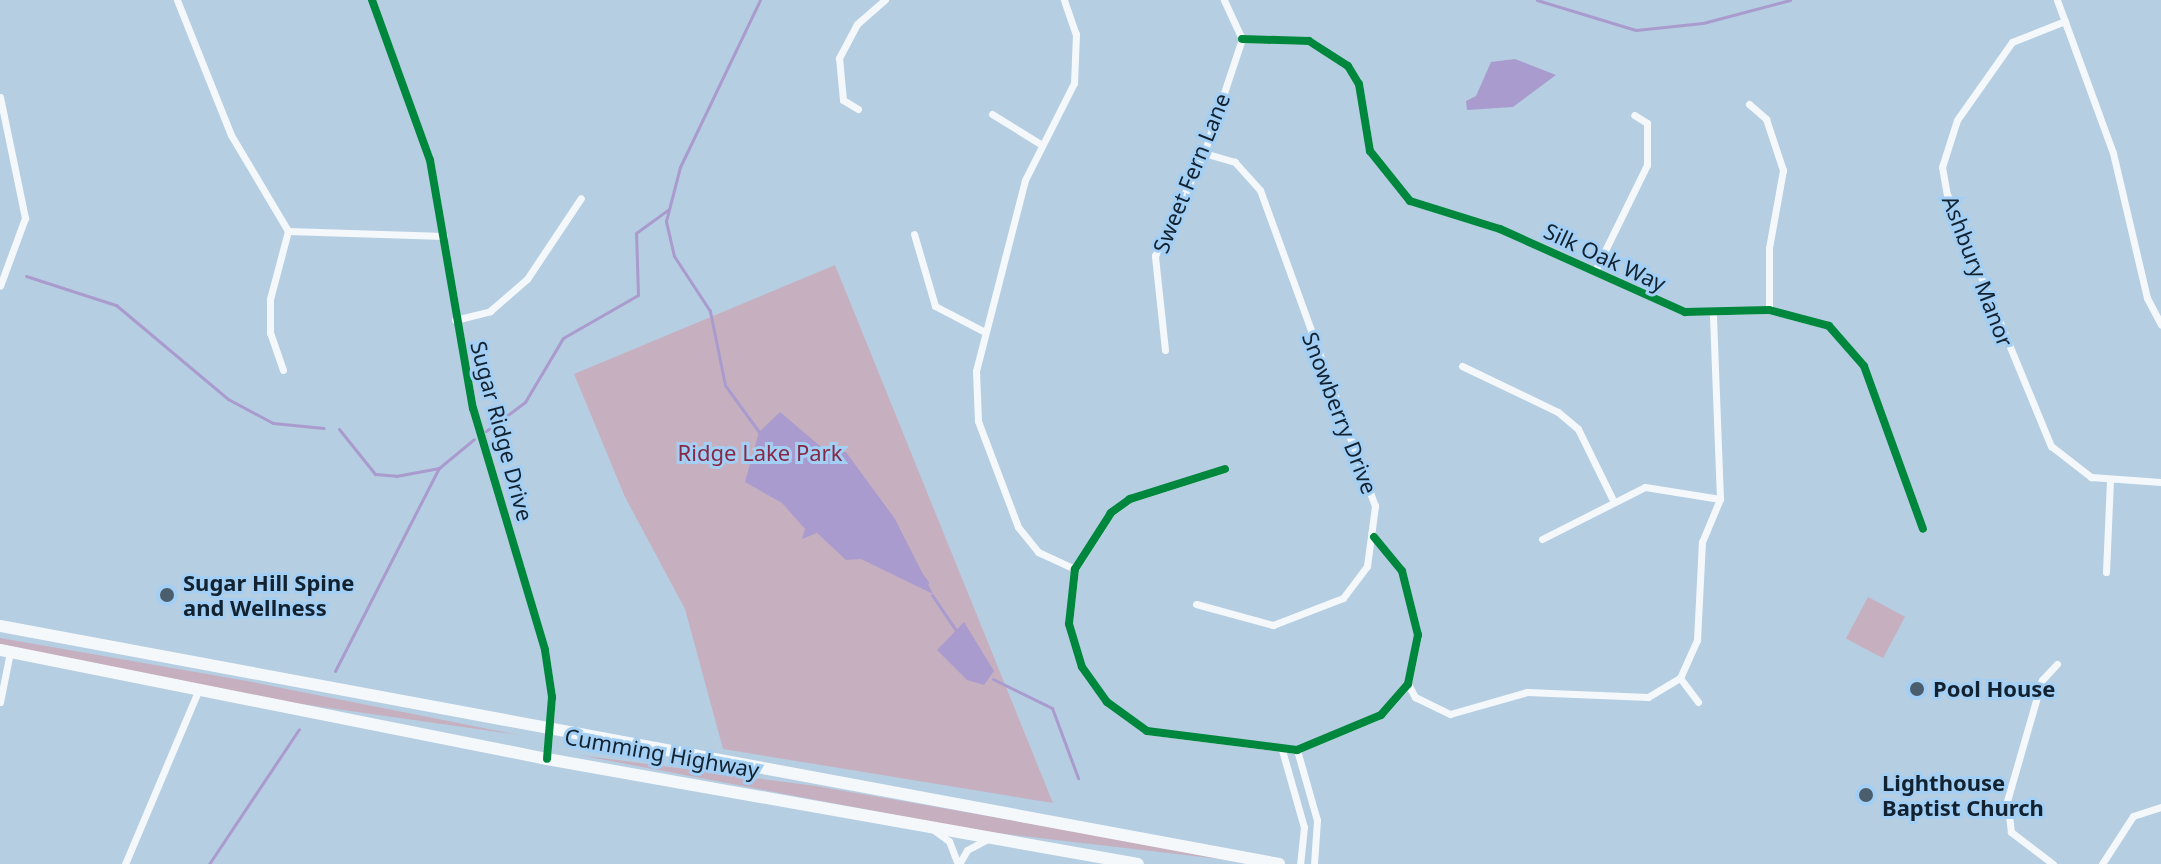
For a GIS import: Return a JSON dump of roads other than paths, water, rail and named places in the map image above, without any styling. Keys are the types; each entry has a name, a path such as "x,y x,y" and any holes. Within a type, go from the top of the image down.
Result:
{"highway":[{"name":"Cumming Highway","path":"0,626 550,734 1279,864"},
{"name":"Cumming Highway","path":"5,651 547,759 1138,864"}],"street":[{"path":"177,0 231,135 288,231 270,299 270,333 283,370"},
{"name":"Sugar Ridge Drive","path":"372,0 430,160 455,320 473,408 545,650 550,734 547,759"},
{"path":"858,109 843,100 839,58 857,24 885,0"},
{"path":"1064,0 1076,34 1075,75 1039,143 976,371 978,421 994,474 1027,543 1075,569"},
{"path":"1224,0 1242,39"},
{"path":"2057,0 2113,153 2147,298 2161,324"},
{"name":"Ashbury Manor","path":"2065,21 2012,42 1957,120 1942,167 2002,337 2051,446 2068,463 2110,481 2161,482"},
{"name":"Sweet Fern Lane","path":"1165,350 1155,256 1204,153 1242,39"},
{"name":"Silk Oak Way","path":"1242,39 1309,41 1348,66 1359,84 1370,151 1410,201 1595,271 1650,299 1713,315 1769,310 1829,326 1864,366 1923,529"},
{"path":"0,97 25,218 0,286"},
{"path":"1749,104 1766,119 1783,170 1769,248 1769,310"},
{"path":"992,114 1039,143"},
{"path":"1595,271 1647,165 1647,123 1634,115"},
{"name":"Snowberry Drive","path":"1196,604 1249,623 1300,620 1343,598 1367,566 1374,537 1375,506 1362,461 1260,190 1235,162 1204,153"},
{"path":"455,320 490,311 527,279 581,198"},
{"path":"288,231 444,236"},
{"path":"914,234 935,306 985,332"},
{"path":"1408,684 1415,697 1450,714 1527,692 1578,690 1648,697 1680,678 1697,640 1702,542 1720,499 1713,315"},
{"path":"1462,366 1558,412 1578,429 1612,498"},
{"path":"1225,469 1130,499 1111,513 1075,569 1070,637 1107,702 1147,731 1297,750 1381,715 1408,684 1418,635 1414,603 1402,571 1374,537"},
{"path":"2106,572 2110,481"},
{"path":"1542,539 1612,498 1669,486 1720,499"},
{"path":"0,702 5,651"},
{"path":"2053,864 2011,832 2007,801 2042,680 2057,664"},
{"path":"1680,678 1698,702"},
{"path":"125,864 198,691"},
{"path":"1282,750 1305,835 1300,864"},
{"path":"1297,750 1313,810 1314,864"},
{"path":"2102,864 2133,816 2161,807"},
{"path":"1298,815 1313,810"},
{"path":"933,830 949,841 958,864"},
{"path":"958,864 973,844 990,839"}],"waterway":[{"path":"759,432 725,385 710,311 674,256 666,221 680,167 760,0"},
{"path":"1537,0 1636,30 1703,23 1790,0"},
{"path":"486,431 525,402 563,338 638,295 636,233 669,209"},
{"path":"26,276 116,305 228,399 273,423 324,428"},
{"path":"339,429 375,474 396,476 439,468 474,439"},
{"path":"335,671 439,468"},
{"path":"916,567 927,582"},
{"path":"932,595 955,629"},
{"path":"993,679 1052,708 1078,778"},
{"path":"209,864 299,729"}],"place":[{"name":"Sugar Hill Spine and Wellness","path":"167,595"},
{"name":"Pool House","path":"1917,689"},
{"name":"Lighthouse Baptist Church","path":"1866,795"}],"park label":[{"name":"Ridge Lake Park","path":"760,453"}]}
